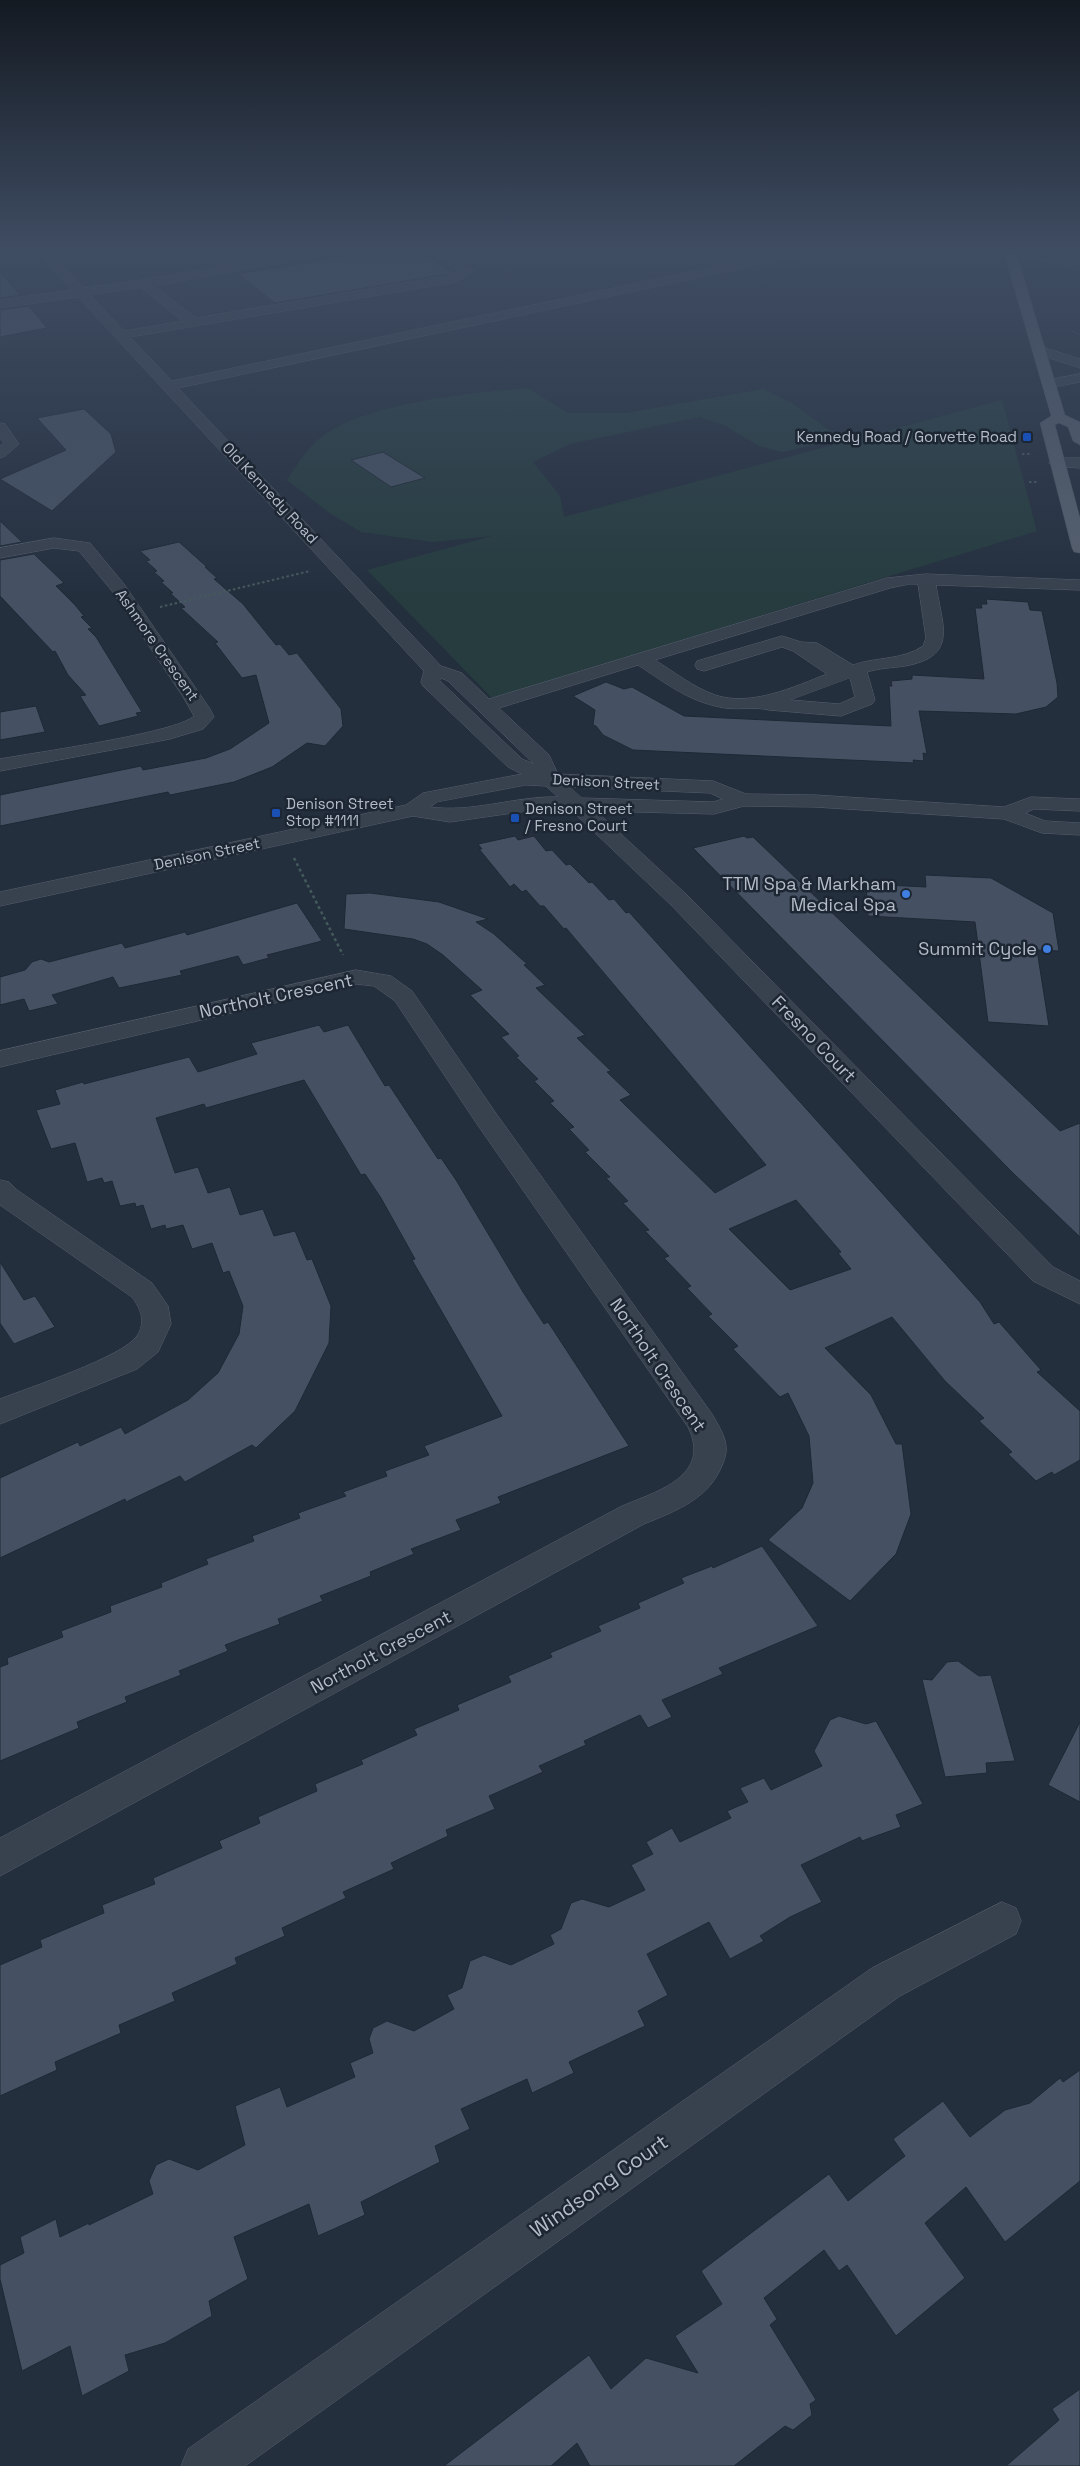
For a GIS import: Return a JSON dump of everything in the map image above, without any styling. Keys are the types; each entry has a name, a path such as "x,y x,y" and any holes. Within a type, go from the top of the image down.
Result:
{"main road":[{"path":"1044,367 1059,418"},
{"path":"1080,441 1074,424 1059,418 1047,423 1080,548"}],"street":[{"name":"Old Kennedy Road","path":"151,367 434,670 454,677 542,759 550,779"},
{"path":"169,386 255,367"},
{"path":"1049,384 1080,378"},
{"path":"0,426 12,444 0,453"},
{"path":"1059,469 1080,463"},
{"path":"1059,469 1080,474"},
{"name":"Ashmore Crescent","path":"0,553 54,543 84,547 136,613 198,703 204,717 196,725 163,735 0,765"},
{"path":"485,706 886,583 910,579 926,579 1080,585"},
{"path":"758,703 882,662 911,659 930,651 934,645 935,638 926,579"},
{"path":"641,659 704,698 721,702 842,710 865,700 850,672 811,647 799,647 782,641 704,665"},
{"path":"434,670 430,682 465,718 514,763 550,779"},
{"name":"Denison Street","path":"413,810 430,797 510,781 550,779 713,787 743,800"},
{"name":"Fresno Court","path":"550,779 572,802 625,848 686,907 1043,1274 1080,1294"},
{"name":"Denison Street","path":"0,899 413,810 450,816 520,804 572,802 714,808 743,800 815,801 1007,813 1042,827 1080,829"},
{"name":"Denison Street","path":"1007,813 1031,803 1080,805"},
{"path":"625,848 618,829 622,820 640,805"},
{"name":"Northolt Crescent","path":"0,1059 356,977 378,978 393,986 404,996 486,1118 701,1422 711,1447 707,1466 697,1481 669,1500 633,1515 0,1858"},
{"path":"0,1189 7,1197 68,1241 120,1273 142,1290 154,1306 157,1324 148,1344 127,1361 0,1412"},
{"name":"Windsong Court","path":"205,2466 886,1982 1002,1921"}],"path":[{"path":"136,613 336,565"},
{"path":"296,862 346,962 356,977"}],"green space":[{"path":"528,388 568,413 626,413 763,389 794,404 841,439 782,452 759,446 724,425 700,417 570,444 533,462 560,496 564,517 1002,400 1037,531 492,698 367,570 492,536 432,542 361,532 328,512 287,480 317,441 330,431 350,421 399,406 453,396"}],"building":[{"path":"84,409 111,434 116,452 52,511 0,479 66,450 37,418"},
{"path":"383,452 425,478 391,487 351,460"},
{"path":"0,521 22,542 0,546"},
{"path":"179,542 217,578 214,579 243,604 276,645 280,644 289,655 297,653 341,709 343,726 325,746 307,743 272,767 234,782 170,795 168,792 0,826 0,795 141,766 143,770 206,758 230,749 269,723 256,675 242,678 215,643 218,642 181,608 185,607 161,582 164,581 146,561 150,560 140,551"},
{"path":"34,554 64,583 56,586 75,605 84,616 81,617 92,628 88,629 96,637 142,712 136,713 138,716 99,726 80,696 86,695 68,675 55,651 53,652 0,596 0,560"},
{"path":"986,599 1028,602 1030,610 1042,611 1057,683 1058,697 1046,707 1016,714 919,711 927,754 923,753 924,761 913,760 914,763 633,750 603,735 593,725 595,710 573,696 606,682 624,689 632,687 684,716 891,726 889,686 892,686 891,681 912,679 912,675 984,679 975,608 982,608 981,604 987,604"},
{"path":"36,706 45,732 0,740 0,712"},
{"path":"515,836 518,840 534,836 546,851 552,850 566,865 570,864 589,883 592,882 609,900 614,899 626,913 629,912 980,1302 994,1324 999,1322 1041,1370 1037,1372 1080,1411 1080,1460 1054,1475 1052,1472 1036,1481 1008,1454 1012,1452 979,1421 984,1418 945,1381 892,1317 825,1348 871,1395 896,1444 902,1444 911,1514 896,1554 850,1601 768,1540 802,1508 813,1483 809,1436 788,1393 780,1397 733,1349 738,1346 708,1316 712,1314 687,1288 691,1286 664,1258 669,1256 645,1231 649,1230 623,1203 628,1201 606,1178 610,1177 585,1152 589,1150 569,1129 574,1127 550,1103 554,1101 534,1081 538,1079 516,1057 519,1056 501,1037 509,1034 470,995 482,990 443,955 427,944 413,939 344,929 346,894 370,893 439,902 488,919 476,922 494,934 527,964 524,965 545,985 536,988 585,1035 577,1038 611,1071 607,1072 631,1095 620,1100 715,1193 766,1165 566,928 564,929 544,906 540,906 526,890 522,892 514,884 510,887 479,849 482,849 478,844","holes":["796,1200 841,1252 838,1253 851,1269 790,1290 729,1229"]},
{"path":"744,836 747,838 753,837 1060,1131 1080,1123 1080,1237 1014,1174 693,848"},
{"path":"925,875 991,878 1053,913 1059,951 1037,950 1049,1026 988,1022 975,922 868,916 866,884 926,887"},
{"path":"297,903 322,941 267,955 269,958 243,965 238,956 180,971 182,975 119,988 113,977 52,995 58,1004 29,1011 24,999 0,1005 0,977 25,970 32,962 41,959 49,962 122,943 125,948 185,932 187,935"},
{"path":"319,1025 324,1032 348,1025 385,1086 389,1085 438,1159 441,1158 456,1180 523,1292 544,1324 548,1322 629,1446 498,1497 501,1503 456,1520 461,1530 411,1549 414,1554 370,1572 371,1576 320,1596 323,1601 278,1619 280,1624 225,1645 228,1651 179,1671 181,1675 125,1697 127,1702 77,1722 79,1728 0,1761 0,1667 8,1664 7,1658 63,1637 61,1631 111,1612 110,1606 162,1587 161,1583 208,1564 206,1559 254,1541 252,1536 300,1518 298,1513 346,1496 343,1492 387,1476 385,1471 429,1455 424,1446 502,1416 412,1260 415,1259 381,1198 365,1174 361,1175 304,1080 206,1108 204,1104 156,1118 175,1173 198,1167 208,1193 230,1187 240,1215 263,1209 274,1236 295,1231 307,1260 312,1259 331,1306 329,1343 295,1411 256,1448 252,1445 185,1482 180,1476 126,1502 125,1499 0,1558 0,1478 78,1442 80,1446 121,1427 125,1434 188,1400 218,1373 239,1334 243,1306 229,1271 223,1273 212,1243 192,1249 183,1225 166,1229 165,1225 151,1229 143,1205 136,1207 135,1203 120,1206 112,1181 104,1183 102,1178 87,1182 75,1143 51,1149 36,1110 60,1104 55,1090 189,1057 198,1072 257,1054 251,1043"},
{"path":"0,1262 24,1300 35,1296 55,1327 14,1344 0,1323"},
{"path":"762,1546 818,1626 719,1668 723,1674 662,1700 672,1717 648,1728 640,1715 584,1741 586,1745 539,1766 543,1772 489,1796 495,1809 446,1830 448,1836 391,1863 394,1869 343,1892 346,1898 282,1928 285,1936 235,1958 237,1964 172,1993 175,2001 119,2025 121,2033 55,2062 57,2070 0,2096 0,1965 42,1947 40,1940 104,1913 102,1905 155,1884 153,1878 222,1848 219,1841 260,1823 258,1817 317,1791 315,1784 363,1764 361,1760 417,1735 414,1729 459,1710 457,1705 511,1682 508,1676 552,1657 550,1653 601,1631 598,1626 640,1608 638,1603 684,1583 681,1578 712,1566 713,1568"},
{"path":"958,1661 979,1676 991,1675 1015,1761 986,1763 987,1773 945,1777 922,1679 932,1680 947,1662"},
{"path":"839,1716 866,1724 876,1721 923,1804 896,1815 901,1827 862,1841 860,1837 801,1865 822,1902 790,1917 760,1936 764,1941 730,1959 709,1922 647,1954 668,1995 638,2011 645,2026 569,2062 574,2073 532,2093 527,2079 461,2109 470,2129 435,2146 440,2162 361,2202 365,2215 318,2236 309,2204 234,2237 248,2279 209,2301 212,2316 165,2343 125,2355 129,2371 82,2396 70,2346 22,2371 0,2279 0,2265 24,2253 20,2237 56,2219 60,2237 153,2194 149,2181 156,2165 169,2159 198,2170 245,2145 235,2106 280,2087 287,2107 355,2077 350,2063 373,2053 369,2039 373,2028 387,2021 414,2031 454,2009 447,1995 462,1988 470,1961 484,1955 511,1965 554,1944 550,1935 561,1929 571,1903 582,1899 609,1907 645,1890 631,1865 653,1854 646,1842 672,1828 680,1842 731,1818 727,1811 748,1802 740,1788 764,1778 771,1790 822,1766 814,1751 830,1720"},
{"path":"1080,1722 1080,1802 1048,1785"},
{"path":"1080,2070 1080,2181 1005,2242 966,2187 925,2223 965,2278 896,2336 847,2265 839,2271 824,2250 764,2298 777,2319 770,2325 816,2400 810,2404 812,2415 793,2430 785,2426 734,2466 590,2466 577,2443 551,2466 444,2466 589,2355 611,2389 646,2358 698,2373 675,2336 722,2304 701,2271 829,2174 848,2201 905,2156 893,2139 943,2101 970,2137 1005,2110 1030,2103 1060,2078 1063,2082"},
{"path":"1080,2389 1080,2466 1006,2466 1059,2420 1052,2409"}],"place":[{"name":"Kennedy Road / Gorvette Road","path":"1027,437"},
{"name":"Denison Street Stop #1111","path":"276,813"},
{"name":"Denison Street / Fresno Court","path":"515,818"},
{"name":"TTM Spa & Markham Medical Spa","path":"906,894"},
{"name":"Summit Cycle","path":"1047,949"}]}
